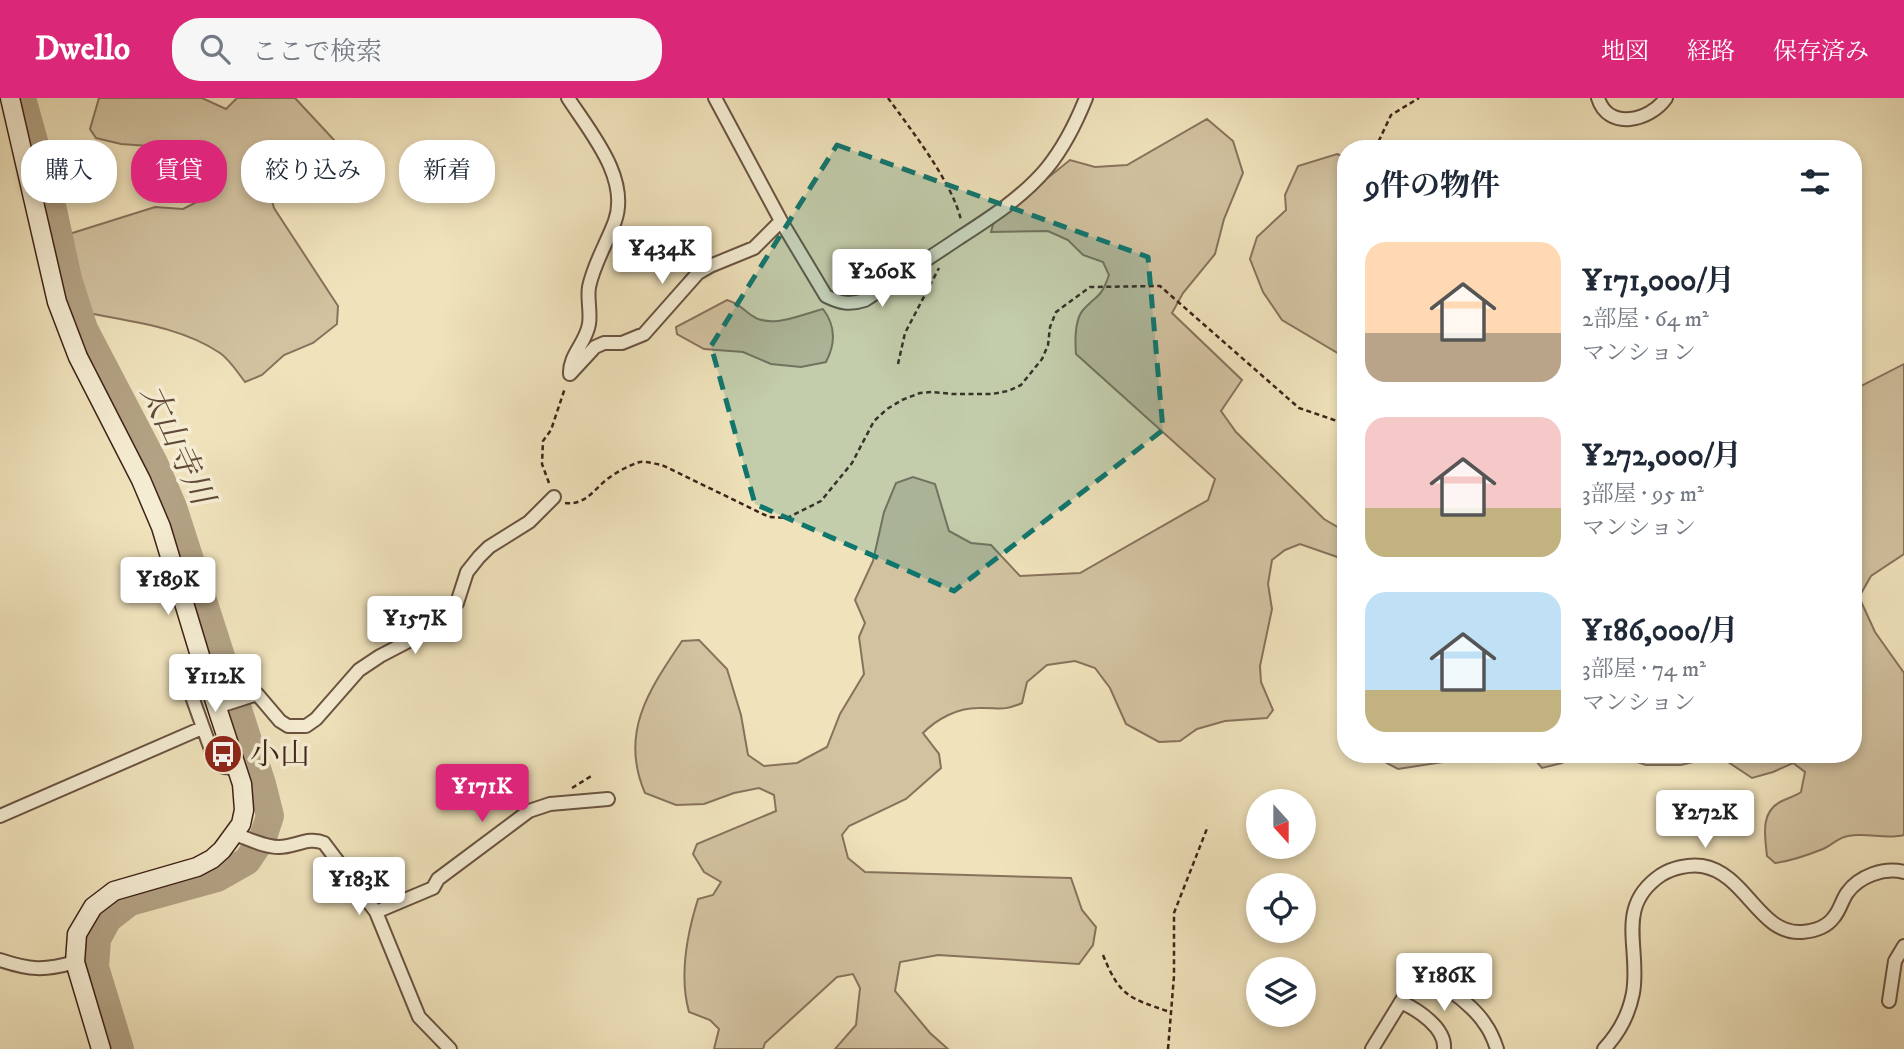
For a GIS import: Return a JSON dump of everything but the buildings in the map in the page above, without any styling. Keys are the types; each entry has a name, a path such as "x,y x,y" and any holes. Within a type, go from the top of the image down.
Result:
{"street":[{"path":"10,98 57,302 78,357 141,480 161,527 201,659 221,705 242,784 244,810 241,824 212,859 197,867 114,891 93,907 78,934 75,962 100,1049"},
{"path":"568,98 607,162 619,203 592,275 588,291 589,326 583,342 569,364 570,374"},
{"path":"715,98 781,221 826,296 838,302 852,304 865,300 1004,208 1027,188 1047,168 1066,139 1086,98"},
{"path":"1598,98 1610,115 1623,120 1650,114 1666,98"},
{"path":"570,374 595,347 604,343 622,343 644,334 698,273 754,248 781,221"},
{"path":"221,705 257,694 280,721 288,726 306,726 316,719 359,670 426,632 457,603 467,572 479,556 529,522 554,497"},
{"path":"201,659 185,672 186,680 217,764 226,768 237,768"},
{"path":"0,816 202,728"},
{"path":"376,912 433,887 438,879 529,811 550,804 608,799"},
{"path":"235,834 266,846 281,847 317,840 324,843 376,912 419,1017 450,1049"},
{"path":"1604,1049 1619,1030 1628,1012 1633,992 1635,974 1632,919 1636,902 1649,885 1665,872 1689,866 1713,870 1736,884 1772,923 1797,932 1826,925 1857,882 1882,872 1904,872"},
{"path":"1889,1001 1895,961 1904,946"},
{"path":"0,960 37,970 75,962"},
{"path":"1372,1049 1414,982 1422,979 1464,1001 1476,1012 1485,1023 1497,1049"},
{"path":"1401,1002 1413,1008 1437,1029 1444,1042 1444,1049"}],"path":[{"path":"888,98 913,132 953,197 962,220 957,230"},
{"path":"1379,140 1391,115 1419,98"},
{"path":"898,364 905,333 942,263"},
{"path":"570,374 551,430 543,441 541,464 554,497 566,504 576,504 589,498 607,480 643,461 662,465 769,517 787,518 821,501 852,463 874,421 887,409 920,393 992,394 1021,385 1042,359 1056,312 1090,287 1160,286 1299,408 1337,421"},
{"path":"1168,1049 1174,976 1174,913 1208,826"},
{"path":"1103,955 1111,975 1127,995 1170,1012"}],"highlighted area":[{"path":"837,145 1148,257 1163,430 954,591 755,504 711,346"}],"shaded area":[{"path":"99,98 202,98 226,109 237,98 295,98 334,140 241,140 241,203 273,203 338,306 337,324 313,343 284,355 262,375 245,382 224,356 205,344 173,331 88,313 75,281 66,235 155,207 183,209 195,203 227,203 227,140 131,140 131,145 121,144 117,143 117,140 96,138 90,129"},
{"path":"1207,119 1233,141 1243,173 1224,219 1215,254 1183,293 1172,313 1242,380 1221,411 1236,432 1324,519 1337,527 1337,557 1300,544 1285,550 1272,560 1268,584 1272,609 1260,666 1261,682 1273,710 1267,718 1225,721 1197,729 1180,741 1159,742 1126,724 1110,688 1095,668 1075,661 1047,665 1027,682 1022,703 1005,708 963,710 941,719 923,733 939,754 941,768 906,799 849,826 842,835 848,858 865,872 1071,878 1082,910 1096,927 1093,945 1079,964 938,955 900,962 895,991 930,1033 948,1049 835,1049 856,1025 860,988 853,974 837,977 765,1043 763,1049 714,1049 719,1029 710,1020 689,1012 685,970 688,941 698,899 713,895 721,882 704,872 693,854 697,844 776,811 774,795 759,788 734,793 704,804 676,805 645,793 635,751 641,713 659,677 682,641 699,640 727,669 741,715 748,755 764,766 797,763 827,747 840,714 864,674 859,637 865,623 855,600 873,561 884,512 896,483 913,477 935,484 949,531 971,543 991,545 1020,576 1080,573 1208,500 1215,479 1076,354 1076,331 1080,315 1101,292 1109,275 1103,262 1083,255 1068,240 1048,231 991,232 994,221 1070,160 1095,167 1127,165"},
{"path":"1337,154 1337,353 1282,320 1263,292 1250,259 1257,237 1286,210 1285,195 1298,166"},
{"path":"727,300 751,315 768,321 787,320 823,309 833,335 832,348 826,362 801,367 771,364 743,352 704,349 677,334 676,327"},
{"path":"1904,364 1904,554 1871,576 1862,592 1862,385"},
{"path":"1862,604 1875,632 1904,673 1904,835 1845,837 1817,851 1775,863 1767,856 1765,826 1769,812 1780,802 1801,792 1805,772 1793,763 1862,763"},
{"path":"1387,763 1437,763 1398,769"},
{"path":"1538,763 1562,763 1542,768"},
{"path":"1640,763 1689,763 1681,765"},
{"path":"1730,763 1793,763 1773,772 1752,778"}],"waterway":[{"name":"太山寺川","path":"22,98 53,210 68,279 84,329 154,463 173,507 270,816 263,837 247,861 217,878 130,902 108,919 97,939 95,967 120,1049"}],"place":[{"name":"小山","path":"223,754"}]}
